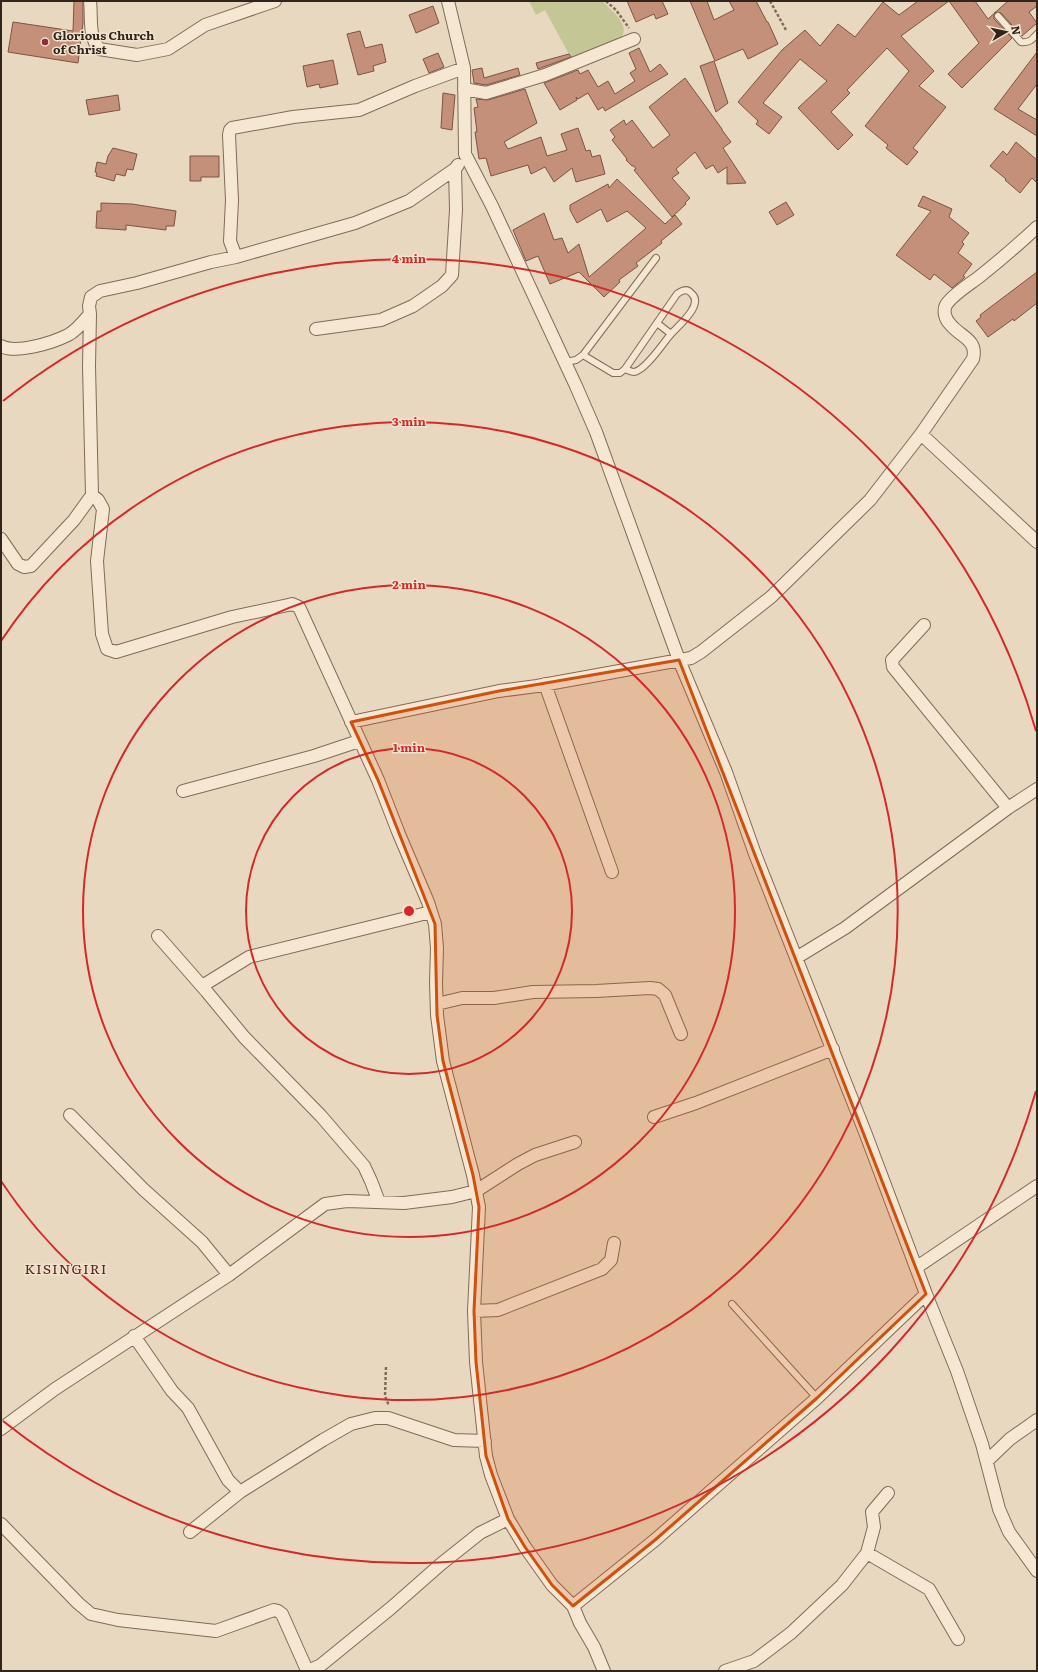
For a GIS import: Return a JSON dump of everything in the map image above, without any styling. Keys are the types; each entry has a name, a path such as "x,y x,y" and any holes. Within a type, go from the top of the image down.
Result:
{"street":[{"path":"90,1 92,34 94,42 99,49 137,55 168,49 206,25 275,1"},
{"path":"448,1 464,68 465,154 492,206 596,432 679,660 726,772 755,854 957,1372 987,1461 999,1509 1009,1532 1037,1571"},
{"path":"464,89 486,93 545,75 634,39"},
{"path":"236,257 230,241 232,200 229,136 232,128 294,116 359,110 415,86 464,68"},
{"path":"1,539 18,564 24,567 31,566 74,520 92,495 89,366 89,306 91,297 100,291 137,283 211,262 236,257 355,223 409,201 455,169 465,154"},
{"path":"316,329 381,320 413,306 442,286 452,274 454,257 456,210 455,169"},
{"path":"351,722 499,691 691,658 701,652 783,586 870,500 921,434 973,359 975,351 972,344 950,325 944,316 946,305 1010,253 1037,227"},
{"path":"1,346 6,349 34,346 68,335 90,314"},
{"path":"921,434 1037,542"},
{"path":"92,495 98,500 103,509 97,561 102,634 107,649 116,652 124,651 232,617 288,605 296,605 299,607 378,780 435,924 437,948 437,1004 443,1061 473,1175 478,1207 474,1311 476,1362 485,1441 491,1475 508,1518 525,1547 552,1585 573,1606 580,1623 594,1647 604,1671"},
{"path":"924,625 892,660 893,667 1008,808"},
{"path":"545,684 612,872"},
{"path":"183,791 314,756 359,741"},
{"path":"796,958 845,928 1008,808 1037,789"},
{"path":"202,986 249,957 431,912"},
{"path":"158,936 244,1037 320,1116 364,1166 379,1202"},
{"path":"437,1004 462,998 494,998 533,992 650,988 658,989 665,995 681,1034"},
{"path":"654,1117 696,1103 832,1049"},
{"path":"70,1115 143,1189 202,1242 229,1274"},
{"path":"1,1429 55,1389 229,1274 326,1204 347,1201 404,1203 452,1197 476,1191 535,1155 575,1142"},
{"path":"916,1267 1037,1186"},
{"path":"474,1311 498,1310 602,1269 610,1260 614,1243"},
{"path":"573,1606 656,1540 816,1398 926,1294"},
{"path":"134,1336 172,1391 188,1408 228,1480 240,1492"},
{"path":"190,1532 240,1492 351,1424 375,1418 388,1418 454,1440 485,1441"},
{"path":"987,1461 1010,1440 1037,1420"},
{"path":"726,1671 754,1661 791,1634 842,1585 867,1553 874,1527 872,1512 888,1493"},
{"path":"1,1524 78,1603 91,1614 118,1620 216,1631 274,1610 278,1611 282,1614 307,1670 310,1670 321,1665 480,1533 508,1518"},
{"path":"867,1553 929,1589 936,1598 958,1639"}],"lane":[{"path":"998,16 1021,42 1026,43 1037,34"},
{"path":"565,362 576,360 583,355 656,258"},
{"path":"583,355 613,373 620,373 625,369 677,294 682,291 692,293 696,299 695,306 645,365 639,370 632,372 625,369"},
{"path":"657,323 671,334"},
{"path":"732,1304 816,1398"}],"path":[{"path":"606,1 627,24 634,39"},
{"path":"770,1 786,30"},
{"path":"386,1367 385,1396 390,1408"}],"highlighted area":[{"path":"679,660 926,1294 817,1398 655,1540 573,1606 552,1585 525,1547 508,1519 486,1456 476,1362 474,1311 479,1207 473,1175 443,1061 437,1015 435,924 378,780 351,722 499,691"}],"green space":[{"path":"529,1 602,1 620,20 624,31 622,37 617,42 571,58 545,10 536,15"}],"building":[{"name":"Glorious Church of Christ","path":"74,1 83,1 83,23 78,63 8,52 13,22 73,31"},
{"path":"627,1 662,1 668,14 656,19 654,14 636,22"},
{"path":"690,1 707,1 714,20 734,10 729,1 756,1 778,44 748,59 743,49 715,61"},
{"path":"918,1 949,1 901,36 934,71 919,86 946,107 913,148 918,152 907,165 886,148 888,145 865,126 909,71 887,48 847,90 850,93 831,112 853,135 838,150 798,108 827,81 800,59 763,103 782,117 769,134 756,124 758,121 738,102 782,50 805,30 820,46 838,24 855,37 883,2 899,15"},
{"path":"949,1 975,1 988,19 995,13 994,19 1012,38 962,88 948,74 979,43"},
{"path":"1008,1 1037,1 1037,6 1029,12 1037,23 1022,36 1001,13 996,12"},
{"path":"433,6 439,23 416,33 409,15"},
{"path":"360,31 365,48 382,44 386,62 373,66 374,71 358,75 347,34"},
{"path":"639,48 650,72 660,64 668,74 605,111 603,107 598,110 588,93 578,99 576,97 577,100 560,110 544,83 578,70 580,74 588,70 598,87 608,81 615,94 635,81 630,73 636,69 629,53"},
{"path":"1037,52 1037,84 1018,109 1037,120 1037,136 994,109"},
{"path":"438,53 444,67 429,73 423,59"},
{"path":"569,54 571,57 538,69 536,63"},
{"path":"333,60 338,84 320,88 319,84 307,87 303,66"},
{"path":"714,61 728,103 716,112 700,66"},
{"path":"482,68 484,78 518,68 520,75 486,85 474,83 472,70"},
{"path":"685,78 731,142 723,148 746,183 727,184 727,167 718,173 713,165 706,169 695,152 676,169 679,173 672,178 690,198 685,203 686,204 672,217 634,170 636,169 634,166 626,160 627,159 612,140 615,137 610,130 624,120 626,125 632,120 653,148 670,135 649,107"},
{"path":"525,89 537,123 504,142 508,149 541,137 547,156 567,150 561,134 578,128 586,151 590,150 592,157 600,155 605,174 576,182 572,168 554,182 545,167 531,174 528,165 491,176 486,158 479,159 475,132 477,132 474,108 478,107 476,99 488,100"},
{"path":"443,93 455,95 452,130 441,128"},
{"path":"118,95 120,110 89,115 86,100"},
{"path":"1016,142 1037,160 1037,183 1032,178 1020,193 990,166 1003,151 1007,155"},
{"path":"113,148 137,154 133,170 127,169 125,176 116,174 114,181 96,176 97,173 95,172 97,162 106,164 108,156"},
{"path":"190,156 219,156 219,177 201,177 201,181 190,181"},
{"path":"617,179 665,224 675,215 682,224 661,241 662,243 636,263 638,266 619,280 620,282 604,297 579,272 550,284 538,256 526,261 513,230 544,213 554,240 562,238 568,253 579,244 589,277 646,228 627,211 607,222 601,209 577,223 570,210 570,205 608,184 609,188"},
{"path":"923,196 952,209 949,217 969,233 962,242 964,244 958,253 972,264 963,276 965,277 952,288 934,274 930,280 896,255 931,211 918,206"},
{"path":"786,202 794,215 777,225 769,212"},
{"path":"101,203 132,204 176,211 174,226 166,226 166,230 126,225 126,230 96,228 97,211 101,211"},
{"path":"1037,272 1037,303 1014,321 1013,319 988,337 976,321 981,317 980,315"}],"place":[{"name":"Glorious Church of Christ","path":"45,42"}],"district":[{"name":"KISINGIRI","path":"66,1268"}]}
